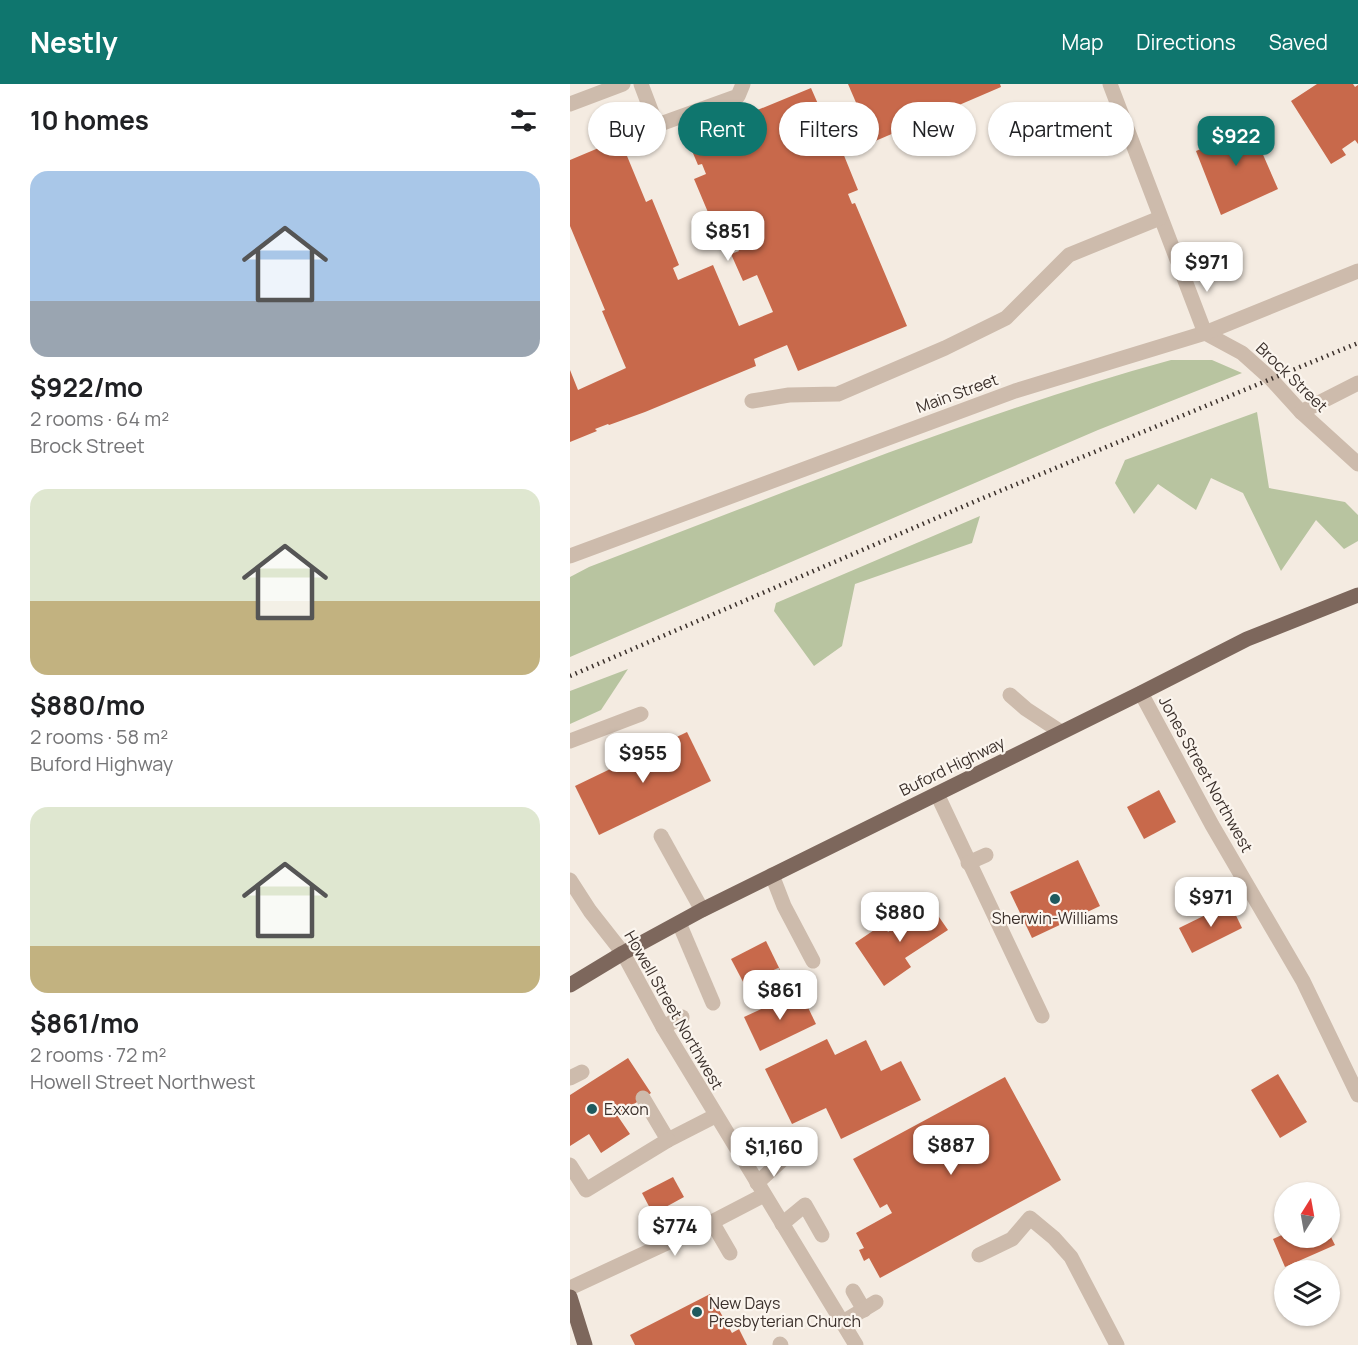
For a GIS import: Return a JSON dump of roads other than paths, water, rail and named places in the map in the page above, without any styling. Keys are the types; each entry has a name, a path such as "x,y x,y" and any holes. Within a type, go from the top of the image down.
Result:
{"main road":[{"name":"Buford Highway","path":"570,985 702,910 1247,639 1358,595"},
{"path":"570,1297 583,1342"},
{"path":"570,1327 583,1342"}],"street":[{"path":"570,104 623,84"},
{"path":"640,84 655,121 663,123 738,96 743,84"},
{"path":"1110,84 1205,333"},
{"path":"752,401 789,395 838,394 945,348 1006,318 1070,255 1160,218"},
{"name":"Main Street","path":"570,556 1015,391 1205,333 1358,271"},
{"name":"Brock Street","path":"1205,333 1242,353 1271,379 1301,412 1358,464"},
{"path":"1301,412 1358,383"},
{"name":"Jones Street Northwest","path":"1142,693 1206,829 1303,981 1358,1095"},
{"path":"1010,694 1026,709 1061,732"},
{"path":"570,741 641,714"},
{"path":"937,794 1042,1016"},
{"path":"661,836 702,910"},
{"path":"968,862 986,855"},
{"path":"772,875 784,906 813,961"},
{"name":"Howell Street Northwest","path":"570,880 623,953 663,1027 856,1345"},
{"path":"679,922 713,1003"},
{"path":"663,1027 682,1017"},
{"path":"643,1098 668,1140"},
{"path":"572,1171 586,1190 668,1140 716,1116"},
{"path":"570,1288 712,1222 761,1189 780,1161"},
{"path":"782,1224 805,1204 822,1235"},
{"path":"979,1255 1012,1239 1030,1218 1054,1238 1071,1257 1117,1345"},
{"path":"712,1222 730,1253"},
{"path":"843,1322 870,1306 854,1291"}],"tunnel":[{"path":"747,990 783,974"}],"railway":[{"path":"570,676 983,498 1358,343"}],"place":[{"name":"Sherwin-Williams","path":"1055,899"},
{"name":"Exxon","path":"592,1109"},
{"name":"New Days Presbyterian Church","path":"697,1312"}]}
